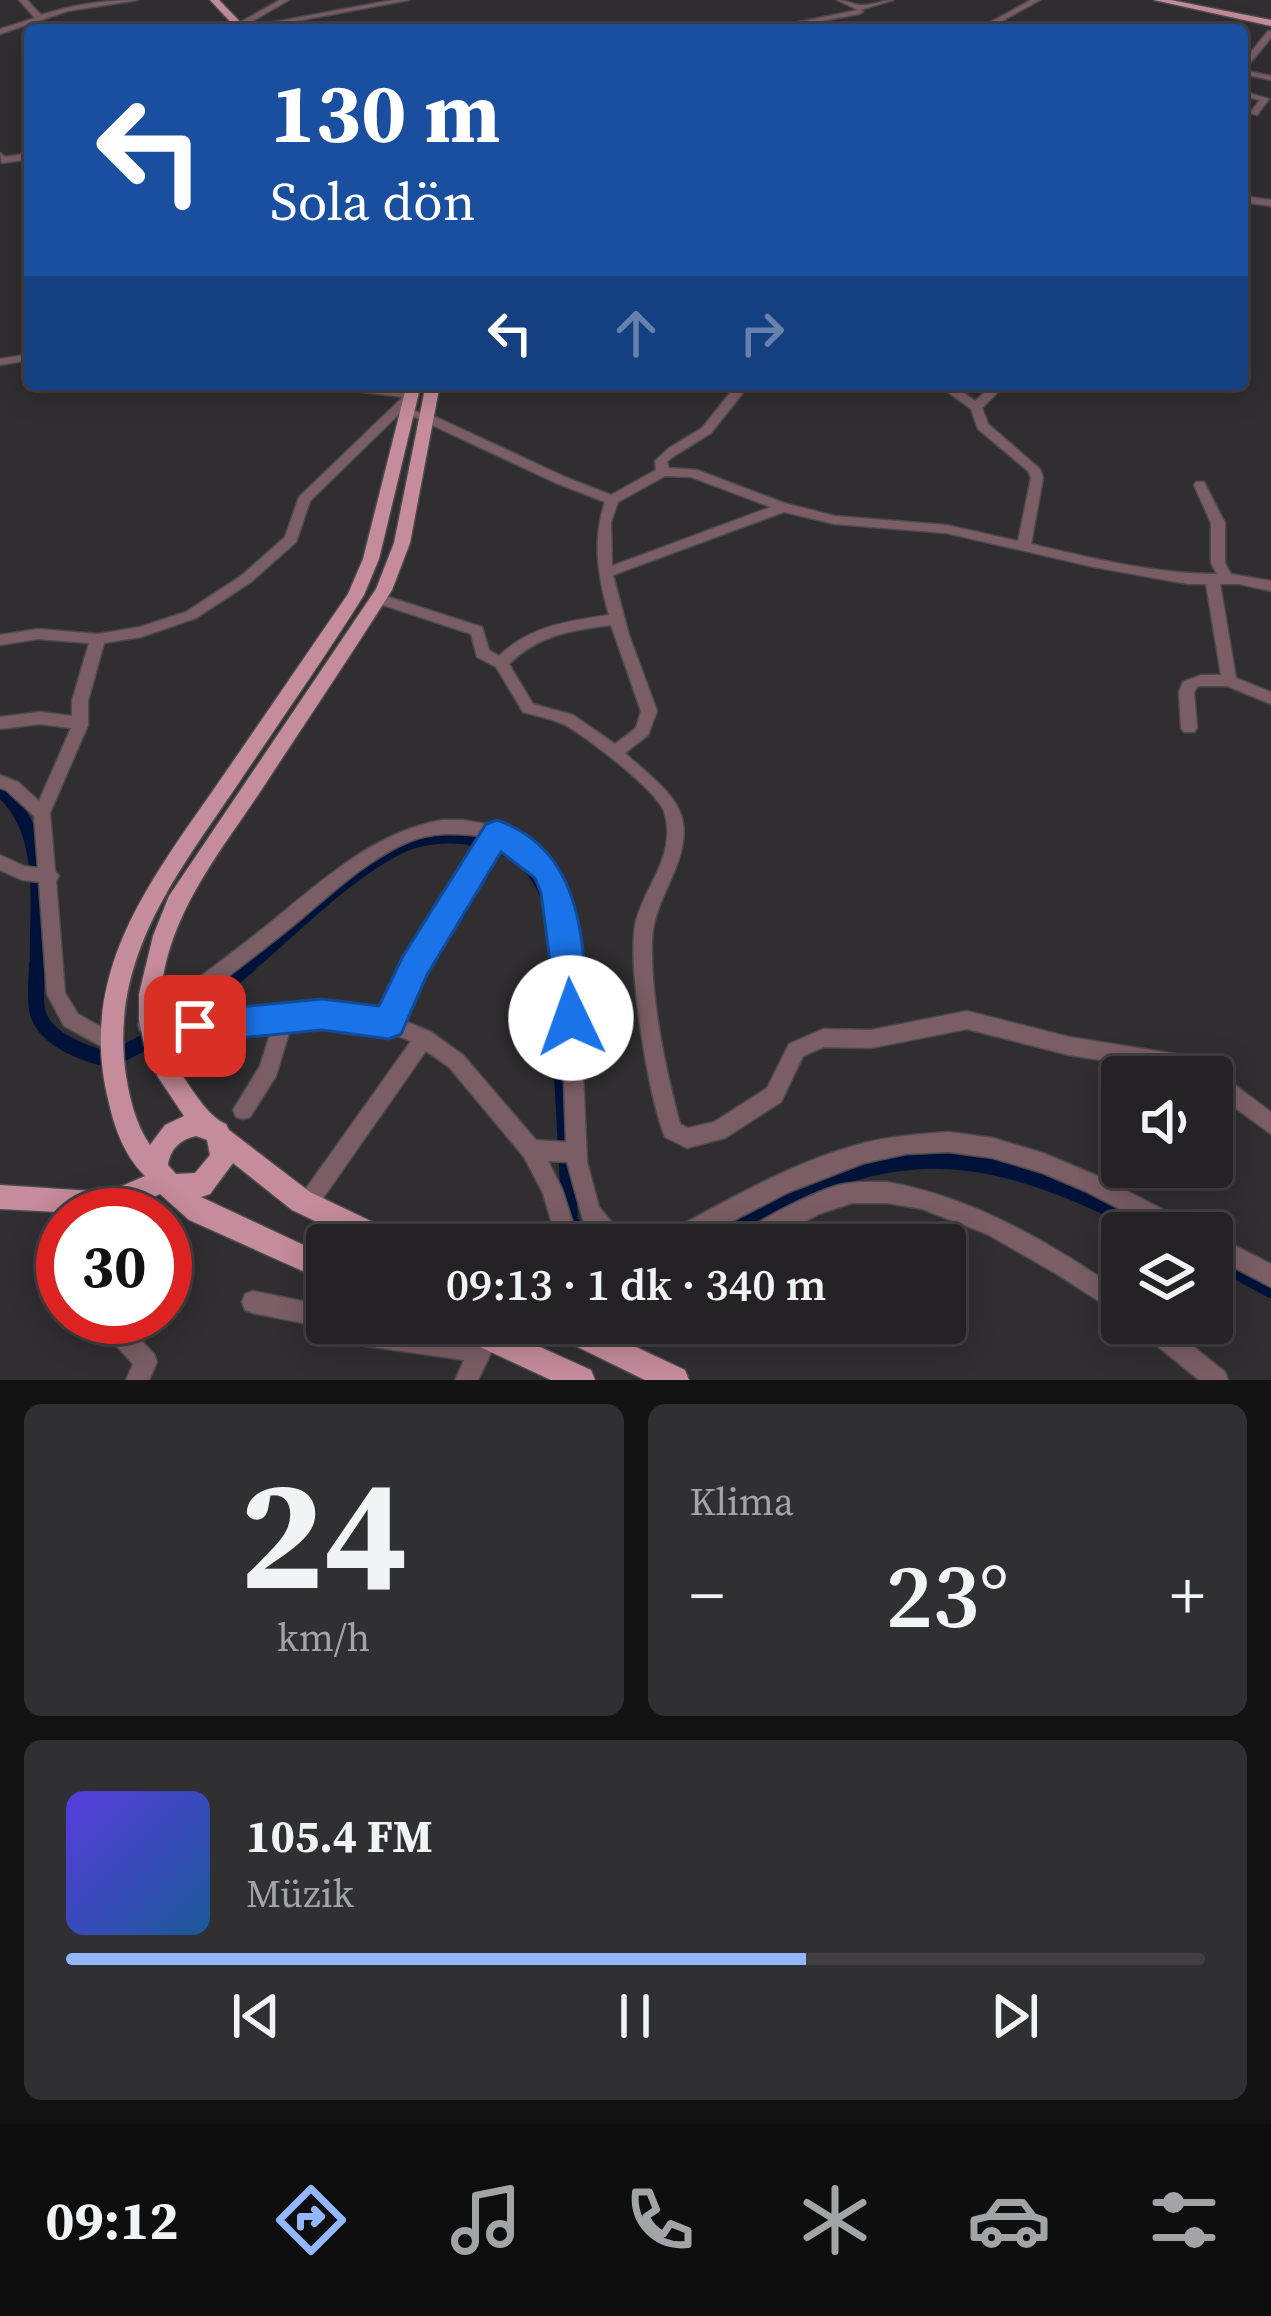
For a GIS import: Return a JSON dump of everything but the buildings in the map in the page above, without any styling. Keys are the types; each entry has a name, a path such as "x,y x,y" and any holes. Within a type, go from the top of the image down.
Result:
{"main road":[{"path":"200,0 231,24"},
{"path":"214,0 234,24"},
{"path":"1158,0 1271,22"},
{"path":"1173,0 1271,22"},
{"path":"349,1224 308,1204 214,1132 167,1079 150,1034 154,956 176,902 379,599 402,543 415,402"},
{"path":"306,1260 198,1211 134,1147 109,1052 111,998 129,941 151,898 356,595 371,559 415,402"},
{"path":"162,1179 160,1148 175,1131 214,1132"},
{"path":"0,1196 109,1205 162,1179 190,1189 211,1178 223,1158 214,1132"},
{"path":"484,1344 581,1380"},
{"path":"600,1344 675,1380"}],"street":[{"path":"23,0 39,18"},
{"path":"0,32 81,6 134,0"},
{"path":"246,24 284,0"},
{"path":"267,24 405,0"},
{"path":"841,0 859,8 889,0"},
{"path":"991,24 1036,0"},
{"path":"795,24 859,12"},
{"path":"1248,62 1271,33"},
{"path":"1248,51 1271,51"},
{"path":"1248,95 1265,99 1253,113"},
{"path":"354,390 415,402 563,484 613,500"},
{"path":"663,472 661,461 666,454 707,430 737,390"},
{"path":"952,390 976,407 982,426 1014,450 1037,478 1024,544"},
{"path":"976,407 991,390"},
{"path":"0,640 38,634 98,639 205,615 290,539 304,500 415,402"},
{"path":"615,752 643,730 649,711 606,573 605,514 613,500 663,472 706,476 784,507 835,520 946,530 1094,563 1271,586"},
{"path":"1200,485 1218,523 1229,681"},
{"path":"606,573 784,507"},
{"path":"379,599 477,631 482,653 501,663 528,708 568,719 615,752 657,788 673,813 675,850 644,928 663,1102 672,1130 687,1138 718,1131 774,1095 796,1050 824,1038 871,1039 967,1020 1069,1046 1132,1056"},
{"path":"501,663 528,638 550,627 618,619"},
{"path":"98,639 80,700 80,725 42,813 56,994 71,1020 109,1052"},
{"path":"1189,728 1184,694 1194,678 1229,681 1271,698"},
{"path":"0,723 24,718 80,725"},
{"path":"0,781 42,813"},
{"path":"150,1034 380,845 421,829 460,825 493,839 547,870 557,893 567,945 570,1154 595,1224"},
{"path":"389,1023 414,966 493,839"},
{"path":"0,862 22,873 50,876"},
{"path":"195,1026 322,1015 389,1023 424,1038 456,1060 531,1150 552,1190 563,1224"},
{"path":"243,1110 269,1070 284,1018"},
{"path":"308,1204 424,1038"},
{"path":"1233,1095 1271,1124"},
{"path":"707,1224 844,1157 930,1141 993,1148 1060,1170 1145,1212"},
{"path":"531,1150 570,1154"},
{"path":"786,1224 849,1193 898,1194 986,1222 1101,1290"},
{"path":"1233,1257 1271,1276"},
{"path":"254,1302 306,1313"},
{"path":"130,1344 146,1362 137,1380"},
{"path":"466,1380 484,1344"},
{"path":"1173,1344 1217,1380"}],"waterway":[{"path":"0,790 16,807 33,849 37,968"},
{"path":"246,968 337,888 377,860 397,848 434,837 493,844 527,864 545,889 556,968"},
{"path":"37,965 36,1003 43,1023 68,1045 110,1060 174,1027 249,965"},
{"path":"556,965 572,1224"},
{"path":"747,1224 826,1182 915,1161 998,1168 1038,1179 1115,1212"},
{"path":"1233,1269 1271,1290"}],"route":[{"path":"195,1026 322,1015 389,1023 414,966 497,832 547,870 557,893 567,945 571,1018"}]}
